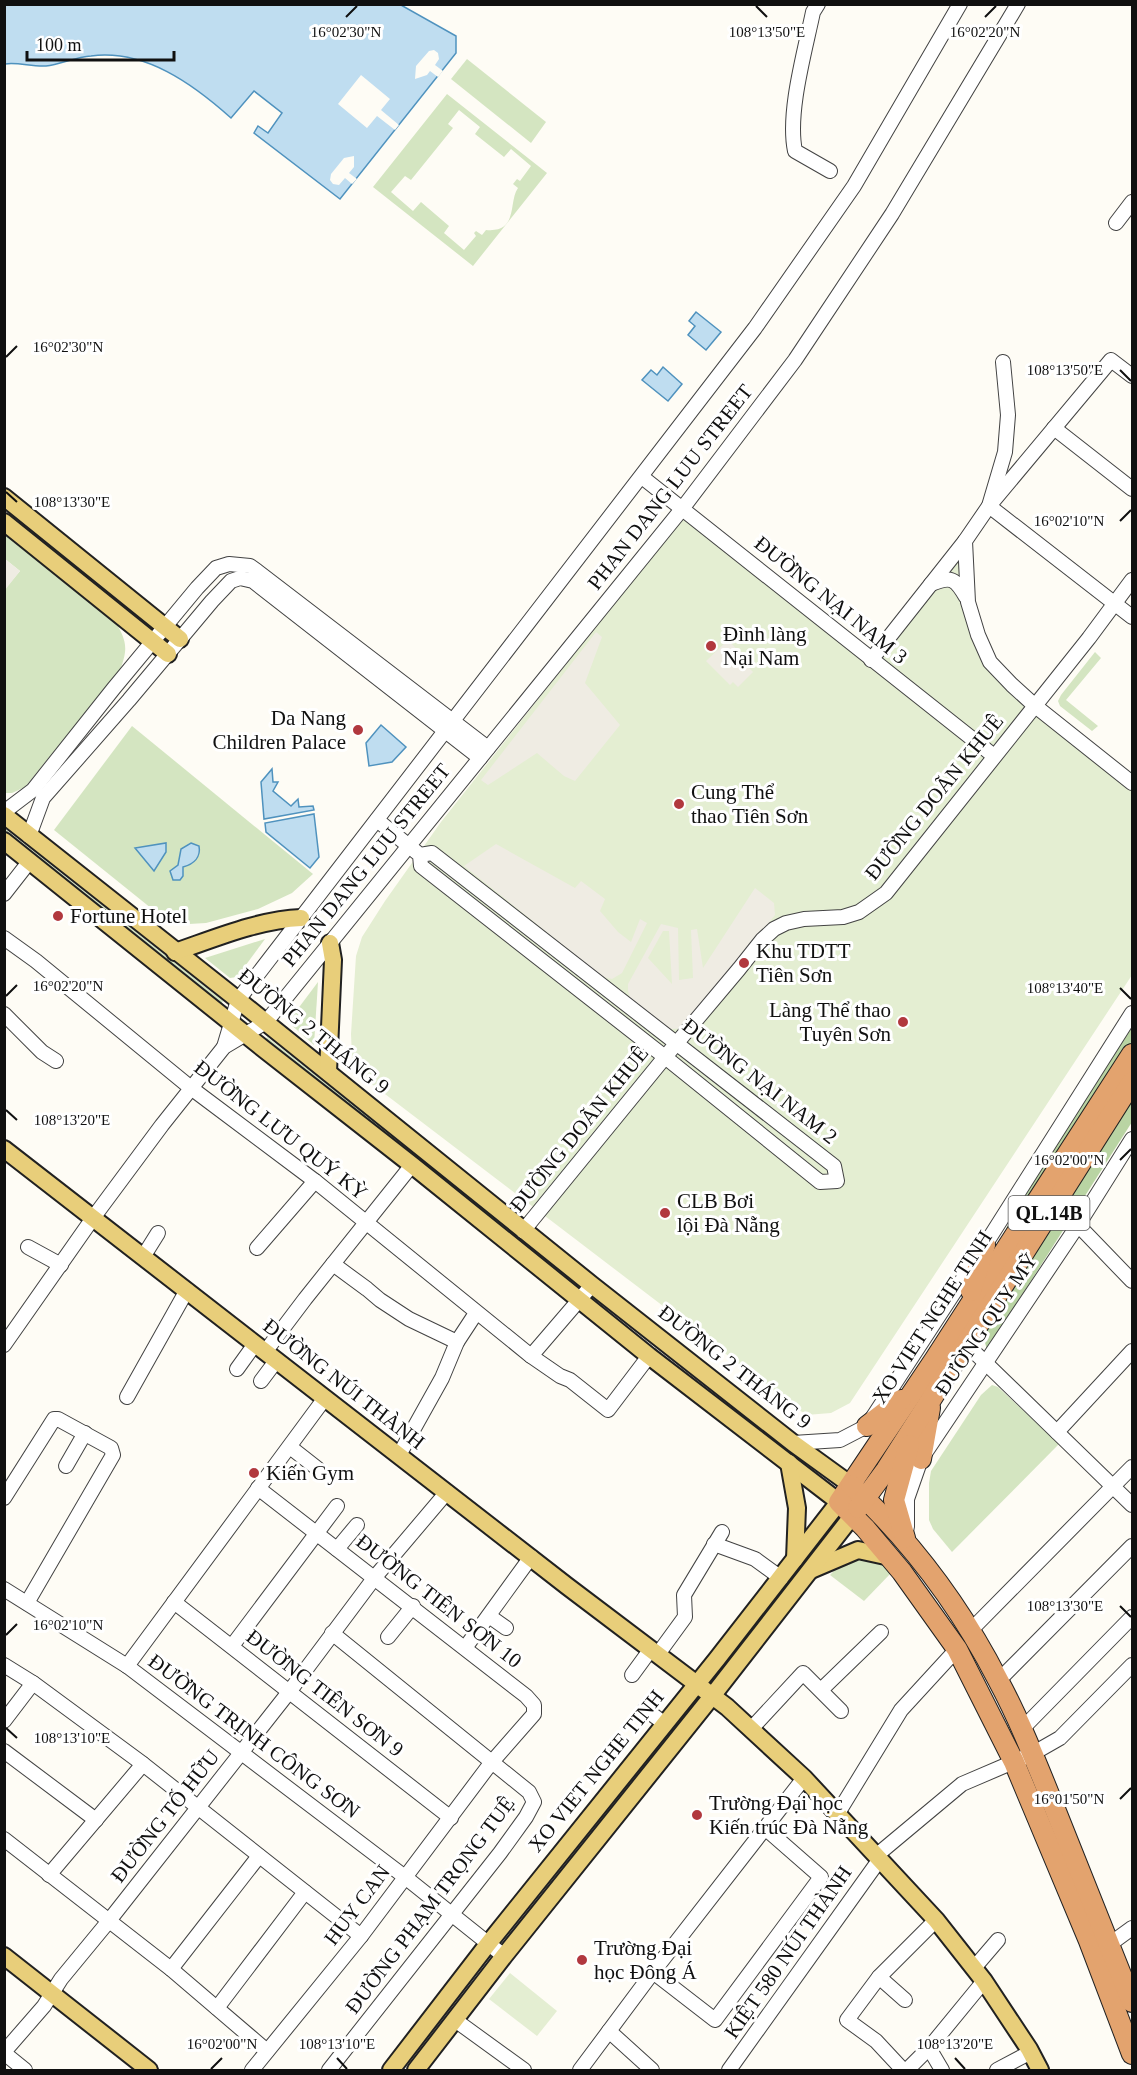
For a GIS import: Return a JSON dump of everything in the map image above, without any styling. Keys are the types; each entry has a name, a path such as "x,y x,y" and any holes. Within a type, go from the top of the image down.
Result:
{"highway":[{"name":"XO VIET NGHE TINH","path":"858,1492 913,1392 1132,1054"},
{"name":"XO VIET NGHE TINH","path":"858,1492 915,1424 1132,1082"},
{"path":"965,1312 985,1245"},
{"path":"867,1426 913,1392"},
{"path":"921,1458 932,1398"},
{"path":"907,1544 894,1500 915,1424"},
{"path":"846,1508 858,1492"},
{"name":"ĐƯỜNG 2 THÁNG 9","path":"858,1492 907,1544 970,1631 999,1680 1021,1730 1023,1758 1132,2054"},
{"name":"ĐƯỜNG 2 THÁNG 9","path":"846,1508 890,1557 957,1649 1023,1758 1110,1944 1132,2002"}],"main road":[{"path":"4,497 180,639"},
{"path":"4,522 168,654"},
{"path":"61,568 74,552"},
{"name":"ĐƯỜNG 2 THÁNG 9","path":"4,814 591,1285 858,1492"},
{"name":"ĐƯỜNG 2 THÁNG 9","path":"4,842 412,1165 579,1301 846,1508"},
{"path":"176,952 282,919 301,918"},
{"path":"328,1072 333,960 330,943"},
{"name":"ĐƯỜNG NÚI THÀNH","path":"4,1149 713,1695 804,1778 936,1920 979,1975 1040,2070"},
{"path":"789,1463 797,1508 795,1559"},
{"name":"XO VIET NGHE TINH","path":"391,2070 488,1944 795,1559 846,1508"},
{"name":"XO VIET NGHE TINH","path":"416,2070 810,1571 846,1508"},
{"path":"810,1571 858,1550 890,1557"},
{"path":"4,1956 149,2070"}],"street":[{"path":"818,4 813,12 799,84 792,138 795,151 830,171"},
{"name":"PHAN DANG LUU STREET","path":"224,1047 238,1000 642,477 754,328 854,186 960,4"},
{"name":"PHAN DANG LUU STREET","path":"224,1047 266,1022 682,509 801,351 892,214 1018,4"},
{"path":"1116,223 1132,202"},
{"path":"871,660 965,541 989,506 1111,360 1132,376"},
{"path":"989,506 1005,452 1008,415 1004,362"},
{"path":"1054,428 1132,489"},
{"path":"1005,452 1014,459 1031,456"},
{"name":"ĐƯỜNG NẠI NAM 3","path":"642,477 994,756"},
{"path":"989,506 1132,617"},
{"path":"965,541 968,602"},
{"path":"4,814 33,790 197,588 216,568 229,564 250,566 484,753"},
{"path":"29,836 43,798 231,581 240,578 253,581 450,726"},
{"path":"931,584 945,579 954,580 968,602 978,635 990,662 1034,705 1132,783"},
{"name":"ĐƯỜNG DOÃN KHUÊ","path":"523,1231 774,928 804,919 843,917 859,912 886,893 1132,580"},
{"name":"ĐƯỜNG NẠI NAM 2","path":"377,820 420,855 421,866 820,1182 837,1181 834,1166 677,1043 432,853 420,855"},
{"path":"4,894 29,862"},
{"name":"ĐƯỜNG LƯU QUÝ KỲ","path":"4,938 36,961 191,1088 315,1181 531,1356 560,1376 570,1380 608,1410 649,1356"},
{"path":"793,1443 840,1440 867,1426 1132,1013"},
{"path":"4,1014 42,1052 56,1061"},
{"path":"4,1345 93,1218 224,1047"},
{"name":"ĐƯỜNG QUY MỸ","path":"907,1544 907,1499 921,1458 1078,1225 1132,1139"},
{"path":"237,1369 265,1352 412,1165"},
{"path":"257,1248 315,1181"},
{"path":"1078,1225 1132,1281"},
{"path":"143,1257 158,1233"},
{"path":"28,1247 61,1265"},
{"path":"333,1264 409,1319 457,1342"},
{"path":"531,1356 591,1285"},
{"path":"127,1397 187,1290"},
{"path":"399,1455 441,1378 457,1342 476,1312"},
{"path":"965,1343 1132,1505"},
{"path":"1057,1432 1132,1351"},
{"path":"261,1381 265,1352"},
{"name":"ĐƯỜNG TRỊNH CÔNG SƠN","path":"325,1398 128,1666 405,1877 504,1956"},
{"path":"4,1498 51,1422 58,1419 111,1448 113,1455 27,1603"},
{"path":"66,1466 85,1433"},
{"path":"290,1447 318,1469"},
{"path":"970,1631 1132,1467"},
{"name":"ĐƯỜNG TIÊN SƠN 10","path":"258,1488 413,1606 526,1696 534,1705 534,1714 491,1763"},
{"name":"ĐƯỜNG TỐ HỮU","path":"4,2053 199,1808 375,1577 447,1492"},
{"path":"232,1646 337,1506"},
{"path":"337,1548 357,1525"},
{"path":"632,1675 685,1617 684,1596 722,1532"},
{"path":"714,1544 754,1559 781,1578"},
{"path":"999,1680 1132,1546"},
{"path":"465,1648 531,1557"},
{"path":"4,1589 128,1666"},
{"name":"ĐƯỜNG TIÊN SƠN 9","path":"174,1602 451,1818"},
{"path":"388,1637 413,1606"},
{"path":"489,1616 506,1628"},
{"path":"1021,1730 1132,1617"},
{"path":"821,1690 881,1632"},
{"name":"ĐƯỜNG PHẠM TRỌNG TUỆ","path":"329,2070 500,1853 534,1802 529,1792 332,1633"},
{"path":"838,1813 901,1710 957,1649"},
{"path":"4,1665 33,1683 143,1764 362,1936"},
{"name":"KIỆT 580 NÚI THÀNH","path":"729,2070 878,1857 962,1785 1023,1758 1060,1738 1132,1665"},
{"path":"751,1729 803,1673 841,1711"},
{"path":"4,1721 33,1683"},
{"path":"645,1708 665,1724"},
{"path":"4,1750 96,1820"},
{"name":"HUY CAN","path":"252,2070 362,1936 491,1763"},
{"path":"49,1875 143,1764"},
{"path":"580,2070 804,1778"},
{"path":"653,1972 716,2020 821,1877 765,1828"},
{"path":"4,1839 171,1969 267,2051"},
{"path":"171,1969 259,1856"},
{"path":"218,2007 305,1892"},
{"path":"936,1920 879,1977 847,2020 876,2042 905,2070 929,2048 979,1975 998,1940"},
{"path":"1110,1944 1132,1928"},
{"path":"879,1977 905,2000"},
{"path":"455,2020 524,2070"},
{"path":"609,2031 652,2070"},
{"path":"929,2048 942,2070"},
{"path":"997,2070 1030,2052"},
{"path":"4,2053 25,2070"}],"green space":[{"path":"467,59 546,122 531,143 451,79"},
{"path":"447,94 547,173 473,266 373,187","holes":["459,110 480,127 475,134 504,157 511,149 531,166 520,181 517,179 513,184 518,188 508,222 504,227 486,230 482,235 476,231 474,233 476,236 464,250 444,233 449,226 421,202 413,211 391,192 405,176 411,180 453,128 448,124"]},
{"name":"Khu TDTT Tiên Sơn","path":"683,516 871,665 962,553 987,664 1132,787 1132,975 850,1403 831,1413 806,1415 360,1075 352,1057 351,1034 356,956 362,937 441,822"},
{"path":"4,532 114,619 125,644 125,655 120,670 25,787 12,793 4,793 4,590 20,571 5,559"},
{"path":"1095,652 1101,658 1066,700 1098,726 1092,731 1060,706 1058,701"},
{"path":"132,726 313,874 292,893 258,909 206,923 172,925 54,830"},
{"path":"4,828 223,1001 221,1005 5,831"},
{"path":"265,939 237,977 230,978 205,958"},
{"path":"318,982 314,1045 288,1022"},
{"path":"1132,1027 1132,1041 990,1262 1018,1204"},
{"path":"267,1037 532,1246 530,1249 266,1039"},
{"path":"1132,1098 1132,1122 987,1350 983,1335"},
{"path":"992,1385 998,1387 1059,1444 952,1552 933,1529 929,1520 931,1471 981,1395"},
{"path":"855,1556 878,1562 892,1572 864,1601 830,1575 843,1561"},
{"path":"510,1973 557,2011 537,2036 489,1999"}],"shaded area":[{"path":"5,559 20,571 5,590"},
{"path":"596,632 602,637 585,683 620,725 575,781 564,776 537,753 488,785 481,780"},
{"path":"728,640 752,665 749,668 753,672 738,687 733,682 730,685 706,661"},
{"path":"496,844 575,888 581,881 605,899 600,911 618,932 631,942 640,919 647,923 622,973 612,979 603,977 464,866"},
{"path":"755,888 774,903 775,915 685,1028 666,1027 630,998 628,984 661,924 678,928 679,980 693,978 691,930 697,929 703,968","holes":["663,931 669,931 672,984 648,958"]}],"water":[{"path":"4,5 401,5 456,36 456,53 340,199 254,133 258,126 268,133 282,113 254,91 231,118 184,82 149,64 130,58 111,55 91,56 46,66 5,64"},
{"path":"696,312 721,332 706,350 688,335 695,326 689,321"},
{"path":"663,367 682,384 668,401 642,380 651,370 657,375"},
{"path":"381,725 406,747 392,762 369,766 366,743"},
{"path":"272,769 273,782 278,782 273,791 291,806 298,799 299,807 313,806 314,810 264,819 261,782"},
{"path":"314,814 319,857 310,868 266,832 265,823"},
{"path":"166,843 166,852 154,871 135,848"},
{"path":"191,843 199,846 198,857 183,867 183,876 180,880 173,880 170,871 178,865 181,849"}],"pier":[{"path":"434,50 438,53 439,59 435,65 443,71 438,77 430,71 427,75 415,79 416,66 429,51"},
{"path":"361,75 390,99 381,110 399,125 395,130 377,116 367,128 338,104"},
{"path":"354,156 354,167 349,173 357,179 352,184 345,178 339,185 333,184 330,180 331,174 344,158"}],"place":[{"name":"Đình làng Nại Nam","path":"711,646"},
{"name":"Da Nang Children Palace","path":"358,730"},
{"name":"Cung Thể thao Tiên Sơn","path":"679,804"},
{"name":"Fortune Hotel","path":"58,916"},
{"name":"Khu TDTT Tiên Sơn","path":"744,963"},
{"name":"Làng Thể thao Tuyên Sơn","path":"903,1022"},
{"name":"CLB Bơi lội Đà Nẵng","path":"665,1213"},
{"name":"Kiến Gym","path":"254,1473"},
{"name":"Trường Đại học Kiến trúc Đà Nẵng","path":"697,1815"},
{"name":"Trường Đại học Đông Á","path":"582,1960"}]}
